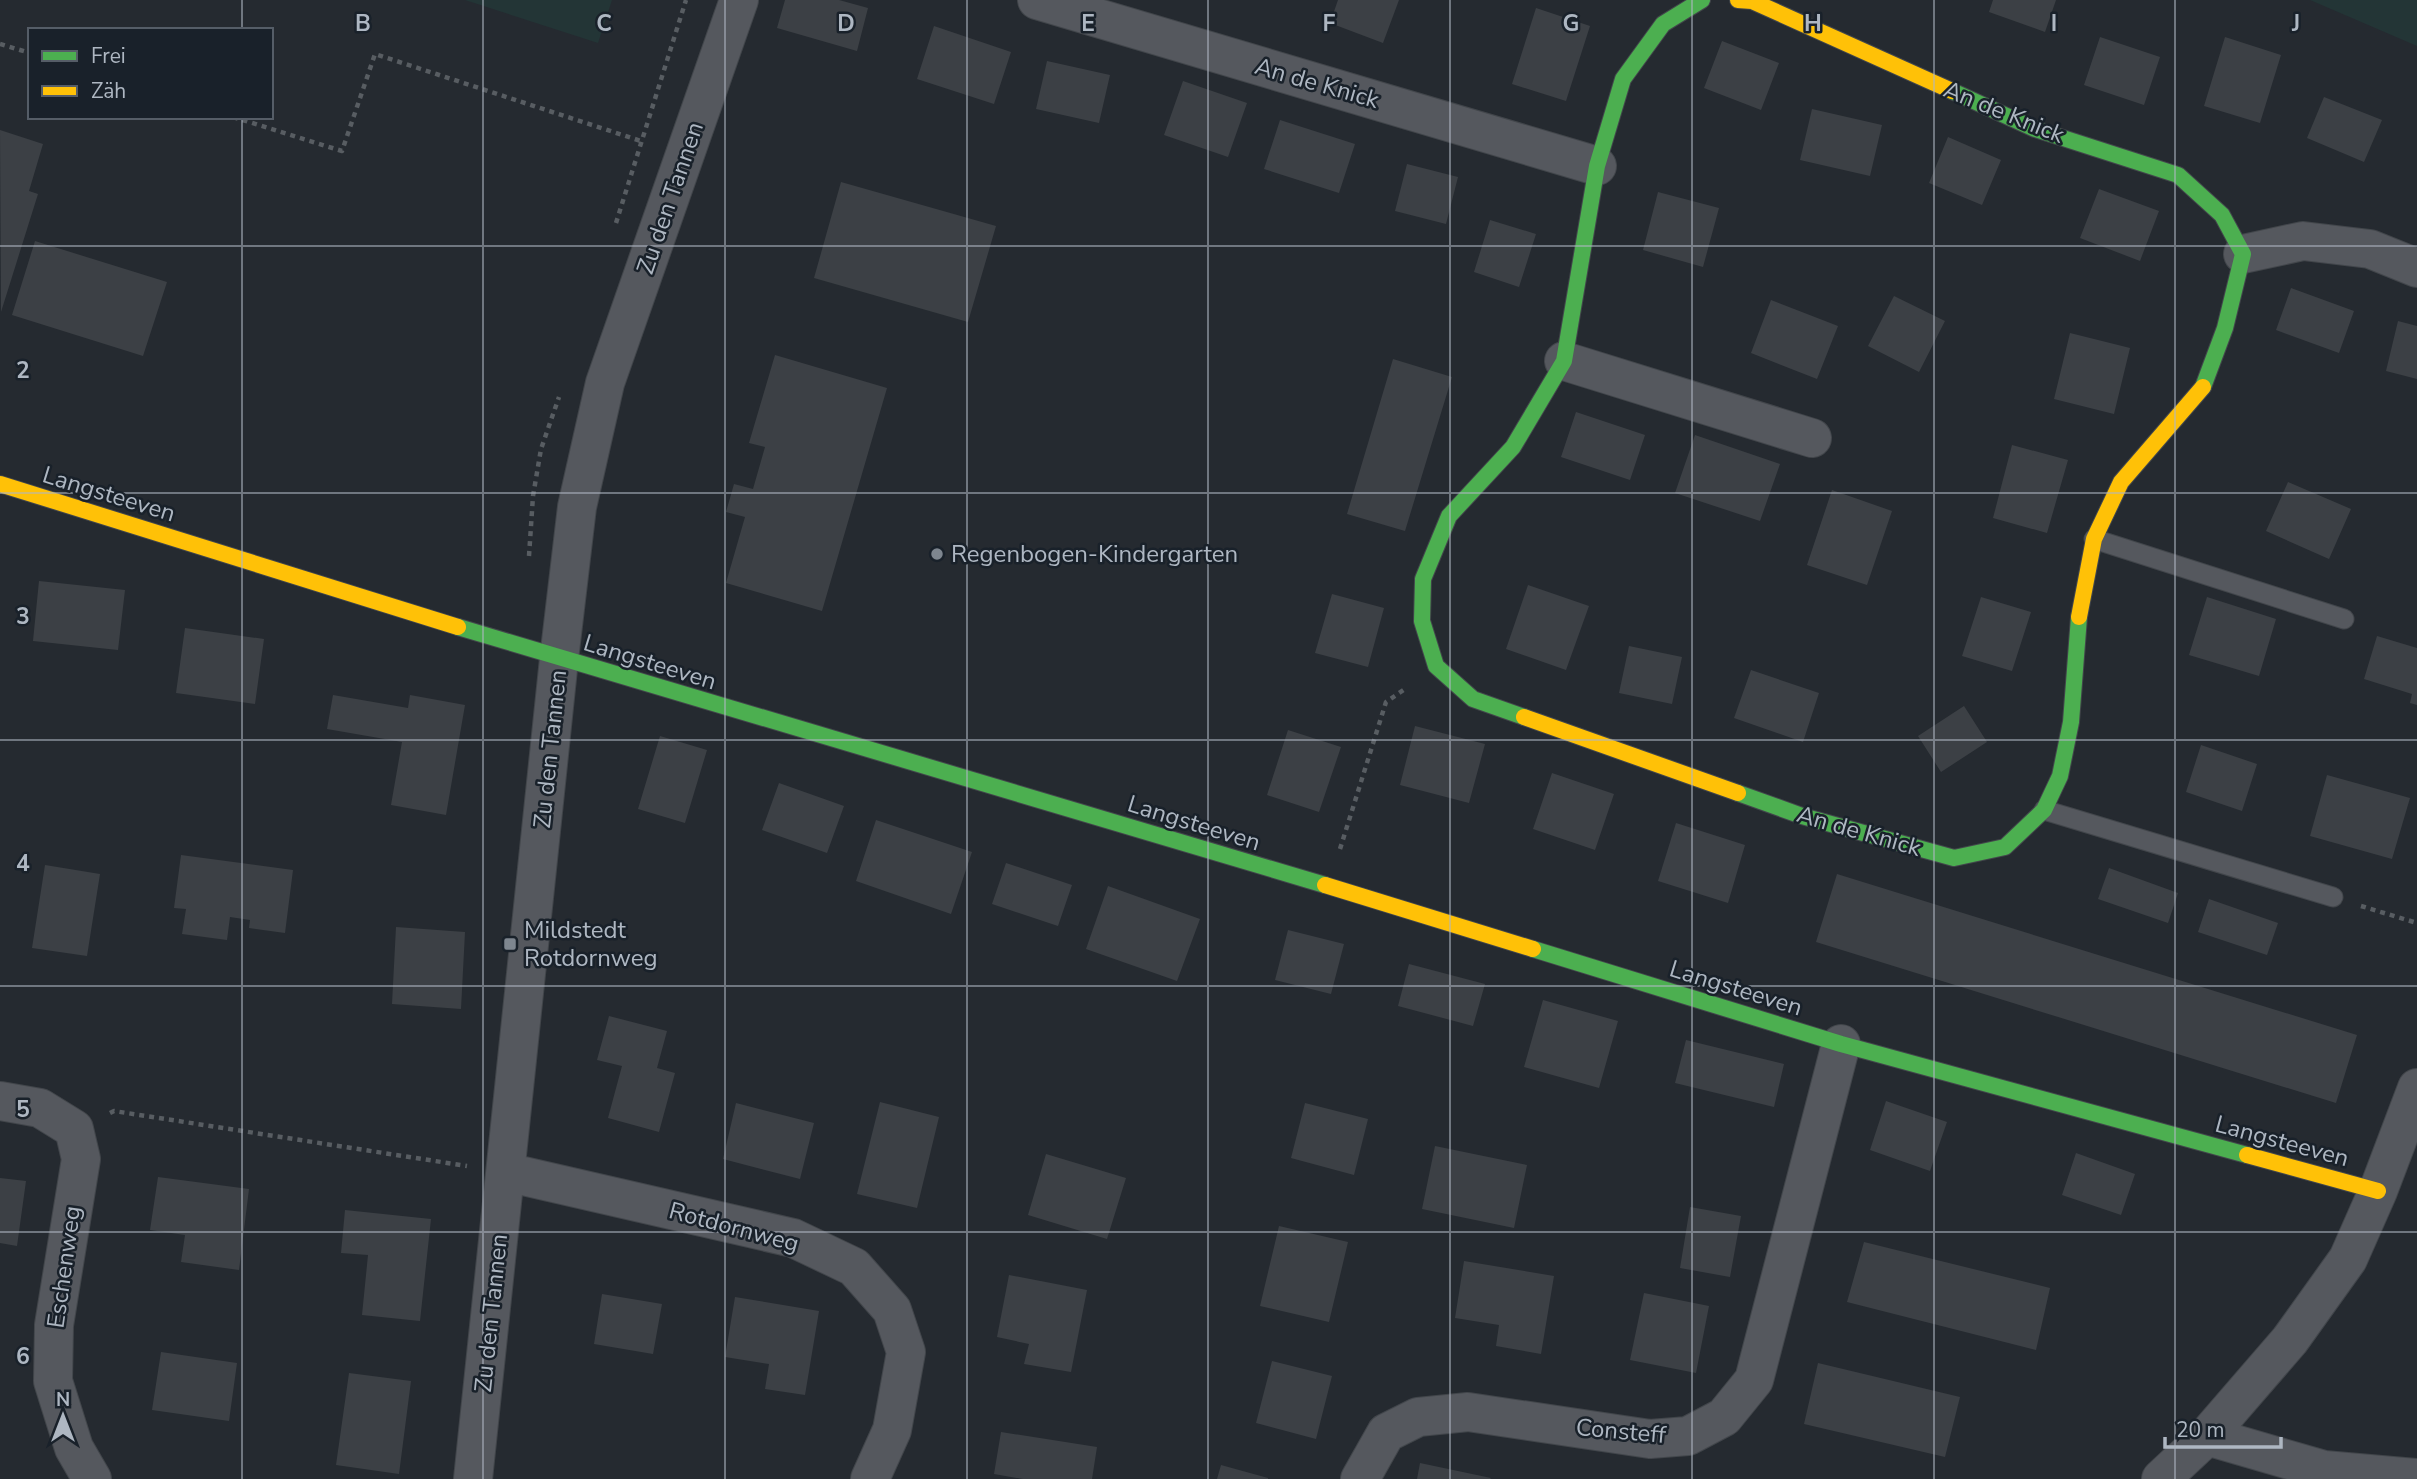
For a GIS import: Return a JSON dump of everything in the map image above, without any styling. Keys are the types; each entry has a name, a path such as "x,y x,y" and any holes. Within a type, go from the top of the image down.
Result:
{"street":[{"name":"Zu den Tannen","path":"473,1479 577,507 605,383 739,0"},
{"name":"An de Knick","path":"1037,0 1597,166"},
{"path":"1436,666 1422,621 1423,579 1449,516 1513,447 1564,361 1597,166 1623,79 1663,24 1702,0"},
{"name":"An de Knick","path":"1436,666 1472,698 1802,816 1954,858 2005,846 2044,810 2060,776 2071,722 2079,619 2094,539 2121,482 2205,384 2225,328 2243,254 2222,215 2178,174 2035,129 1752,1 1738,0"},
{"path":"2243,254 2304,241 2370,249 2417,268"},
{"path":"1564,361 1812,438"},
{"name":"Langsteeven","path":"0,484 559,659 1328,887 1842,1044 2378,1191"},
{"name":"Consteff","path":"1360,1479 1386,1433 1418,1417 1468,1412 1650,1439 1688,1436 1724,1417 1754,1380 1842,1044"},
{"path":"2161,1479 2207,1436 2290,1340 2348,1259 2378,1191 2417,1088"},
{"path":"0,1101 40,1108 74,1129"},
{"name":"Eschenweg","path":"74,1129 81,1159 54,1325 52,1381 74,1448 92,1479"},
{"name":"Rotdornweg","path":"506,1172 793,1238 854,1267 892,1310 906,1352 892,1430 870,1479"},
{"path":"2207,1436 2324,1470 2417,1478"}],"lane":[{"path":"2094,539 2344,619"},
{"path":"2044,810 2333,897"}],"path":[{"path":"0,44 28,52"},
{"path":"239,119 342,151 375,54 685,155"},
{"path":"1328,887 1386,702 1436,666"},
{"path":"2333,897 2417,923"},
{"path":"74,1129 114,1111 506,1172"}],"shaded area":[{"path":"465,0 612,0 598,43"},
{"path":"2310,0 2417,0 2417,46"}],"building":[{"path":"785,0 839,0 868,8 857,51 777,28"},
{"path":"1338,0 1399,0 1383,43 1330,23"},
{"path":"1993,0 2056,0 2045,32 1989,12"},
{"path":"1536,8 1590,26 1566,101 1512,84"},
{"path":"934,26 1011,52 994,104 917,79"},
{"path":"2100,37 2160,57 2144,105 2084,85"},
{"path":"2225,37 2281,55 2260,123 2204,106"},
{"path":"1722,41 1779,63 1761,110 1704,88"},
{"path":"1047,61 1110,75 1099,123 1036,109"},
{"path":"1183,81 1247,103 1228,157 1164,135"},
{"path":"2324,97 2382,120 2364,162 2307,138"},
{"path":"1812,109 1882,125 1870,176 1800,160"},
{"path":"1280,120 1355,144 1339,193 1264,169"},
{"path":"0,130 43,144 29,191 38,194 1,312"},
{"path":"1948,137 2001,160 1982,205 1929,183"},
{"path":"1407,164 1458,177 1446,224 1395,211"},
{"path":"841,182 996,226 968,322 814,278"},
{"path":"2099,189 2159,211 2140,261 2080,238"},
{"path":"1658,192 1719,208 1703,267 1643,250"},
{"path":"1490,220 1536,234 1519,287 1474,272"},
{"path":"35,241 167,282 143,356 12,315"},
{"path":"2291,288 2354,311 2339,353 2276,330"},
{"path":"1894,296 1945,321 1919,372 1868,346"},
{"path":"1771,300 1838,326 1817,379 1751,353"},
{"path":"2398,321 2417,326 2417,379 2386,371"},
{"path":"2070,333 2130,348 2114,414 2054,399"},
{"path":"775,355 887,388 822,611 726,583 745,517 726,512 734,484 753,489 765,447 749,443"},
{"path":"1393,359 1452,377 1405,531 1347,514"},
{"path":"1576,412 1645,435 1630,480 1561,457"},
{"path":"1695,435 1780,464 1760,521 1675,493"},
{"path":"2012,445 2068,460 2047,533 1993,518"},
{"path":"2288,482 2351,509 2329,559 2266,531"},
{"path":"1832,490 1892,511 1867,585 1807,565"},
{"path":"39,581 125,590 118,650 33,641"},
{"path":"1528,585 1589,606 1566,670 1506,649"},
{"path":"1332,594 1384,608 1368,667 1315,653"},
{"path":"1981,597 2031,612 2012,671 1962,656"},
{"path":"2207,597 2276,619 2259,676 2189,655"},
{"path":"185,628 264,639 255,704 176,693"},
{"path":"2377,636 2417,648 2417,705 2410,703 2412,694 2364,679"},
{"path":"1629,646 1682,657 1672,704 1619,693"},
{"path":"1751,670 1819,693 1803,742 1734,718"},
{"path":"333,695 408,708 410,695 465,705 446,815 391,805 402,742 327,729"},
{"path":"1964,706 1987,742 1941,772 1918,736"},
{"path":"1415,726 1485,744 1469,803 1400,785"},
{"path":"1288,730 1341,747 1319,812 1267,795"},
{"path":"660,736 707,750 685,823 638,809"},
{"path":"2201,745 2257,764 2242,811 2186,792"},
{"path":"1552,773 1614,794 1595,850 1533,829"},
{"path":"2327,775 2410,798 2392,859 2310,836"},
{"path":"779,783 844,806 827,853 762,830"},
{"path":"876,820 972,852 951,914 856,881"},
{"path":"1676,823 1745,845 1728,903 1658,881"},
{"path":"181,855 293,870 285,933 249,928 250,920 230,917 227,940 182,934 186,909 174,908"},
{"path":"1006,863 1072,885 1058,926 992,904"},
{"path":"45,865 100,874 87,956 32,948"},
{"path":"2109,868 2178,893 2168,923 2098,899"},
{"path":"1837,874 2357,1035 2336,1103 1816,942"},
{"path":"1108,886 1200,919 1177,981 1086,949"},
{"path":"2209,899 2278,923 2267,955 2198,932"},
{"path":"396,927 465,932 461,1009 392,1004"},
{"path":"1288,930 1344,944 1331,994 1275,980"},
{"path":"1409,964 1485,984 1473,1026 1398,1006"},
{"path":"1543,1000 1618,1021 1599,1088 1524,1067"},
{"path":"609,1016 667,1031 657,1068 675,1073 659,1132 608,1118 622,1066 597,1060"},
{"path":"1686,1040 1784,1064 1774,1107 1675,1083"},
{"path":"1886,1101 1947,1122 1930,1171 1870,1150"},
{"path":"880,1102 939,1117 917,1208 857,1194"},
{"path":"736,1103 814,1123 800,1179 723,1159"},
{"path":"1305,1103 1368,1119 1354,1175 1291,1158"},
{"path":"1435,1146 1527,1165 1514,1228 1422,1209"},
{"path":"2076,1153 2135,1174 2121,1215 2062,1195"},
{"path":"1046,1154 1126,1178 1107,1239 1028,1215"},
{"path":"158,1177 249,1189 239,1270 181,1262 185,1235 150,1230"},
{"path":"0,1178 26,1181 17,1246 0,1243"},
{"path":"1690,1207 1741,1216 1730,1277 1680,1268"},
{"path":"345,1210 431,1219 420,1321 362,1315 368,1255 341,1253"},
{"path":"1279,1226 1348,1242 1329,1322 1260,1306"},
{"path":"1864,1242 2050,1288 2036,1350 1847,1302"},
{"path":"1464,1261 1554,1276 1541,1354 1496,1346 1499,1325 1455,1318"},
{"path":"1009,1275 1087,1290 1071,1372 1024,1364 1029,1344 997,1337"},
{"path":"1644,1293 1709,1306 1696,1373 1630,1360"},
{"path":"602,1294 662,1304 653,1354 594,1344"},
{"path":"735,1297 819,1311 805,1395 765,1389 769,1364 725,1357"},
{"path":"161,1352 237,1363 229,1421 152,1410"},
{"path":"1272,1361 1332,1376 1316,1439 1256,1423"},
{"path":"1818,1363 1960,1397 1945,1457 1804,1424"},
{"path":"349,1373 411,1381 399,1474 336,1465"},
{"path":"1001,1432 1097,1447 1092,1479 1023,1479 994,1474"},
{"path":"1420,1463 1491,1478 1417,1479"},
{"path":"1221,1465 1268,1478 1268,1479 1217,1479"}],"traffic: fast":[{"path":"1524,717 1473,699 1436,666 1422,621 1423,579 1449,516 1513,447 1564,361 1597,166 1623,79 1663,24 1702,0"},
{"path":"1952,91 2035,129 2178,175 2222,215 2243,254 2225,328 2203,387"},
{"path":"1738,793 1802,816 1954,858 2005,847 2044,810 2060,776 2071,722 2079,617"},
{"path":"458,627 1325,885"},
{"path":"1533,949 1841,1044 2247,1155"}],"traffic: slow":[{"path":"1738,0 1752,1 1952,91"},
{"path":"2079,617 2094,539 2121,482 2203,387"},
{"path":"0,484 458,627"},
{"path":"1524,717 1738,793"},
{"path":"1325,885 1533,949"},
{"path":"2247,1155 2378,1191"}],"place":[{"name":"Regenbogen-Kindergarten","path":"937,554"},
{"name":"Mildstedt Rotdornweg","path":"510,944"}]}
